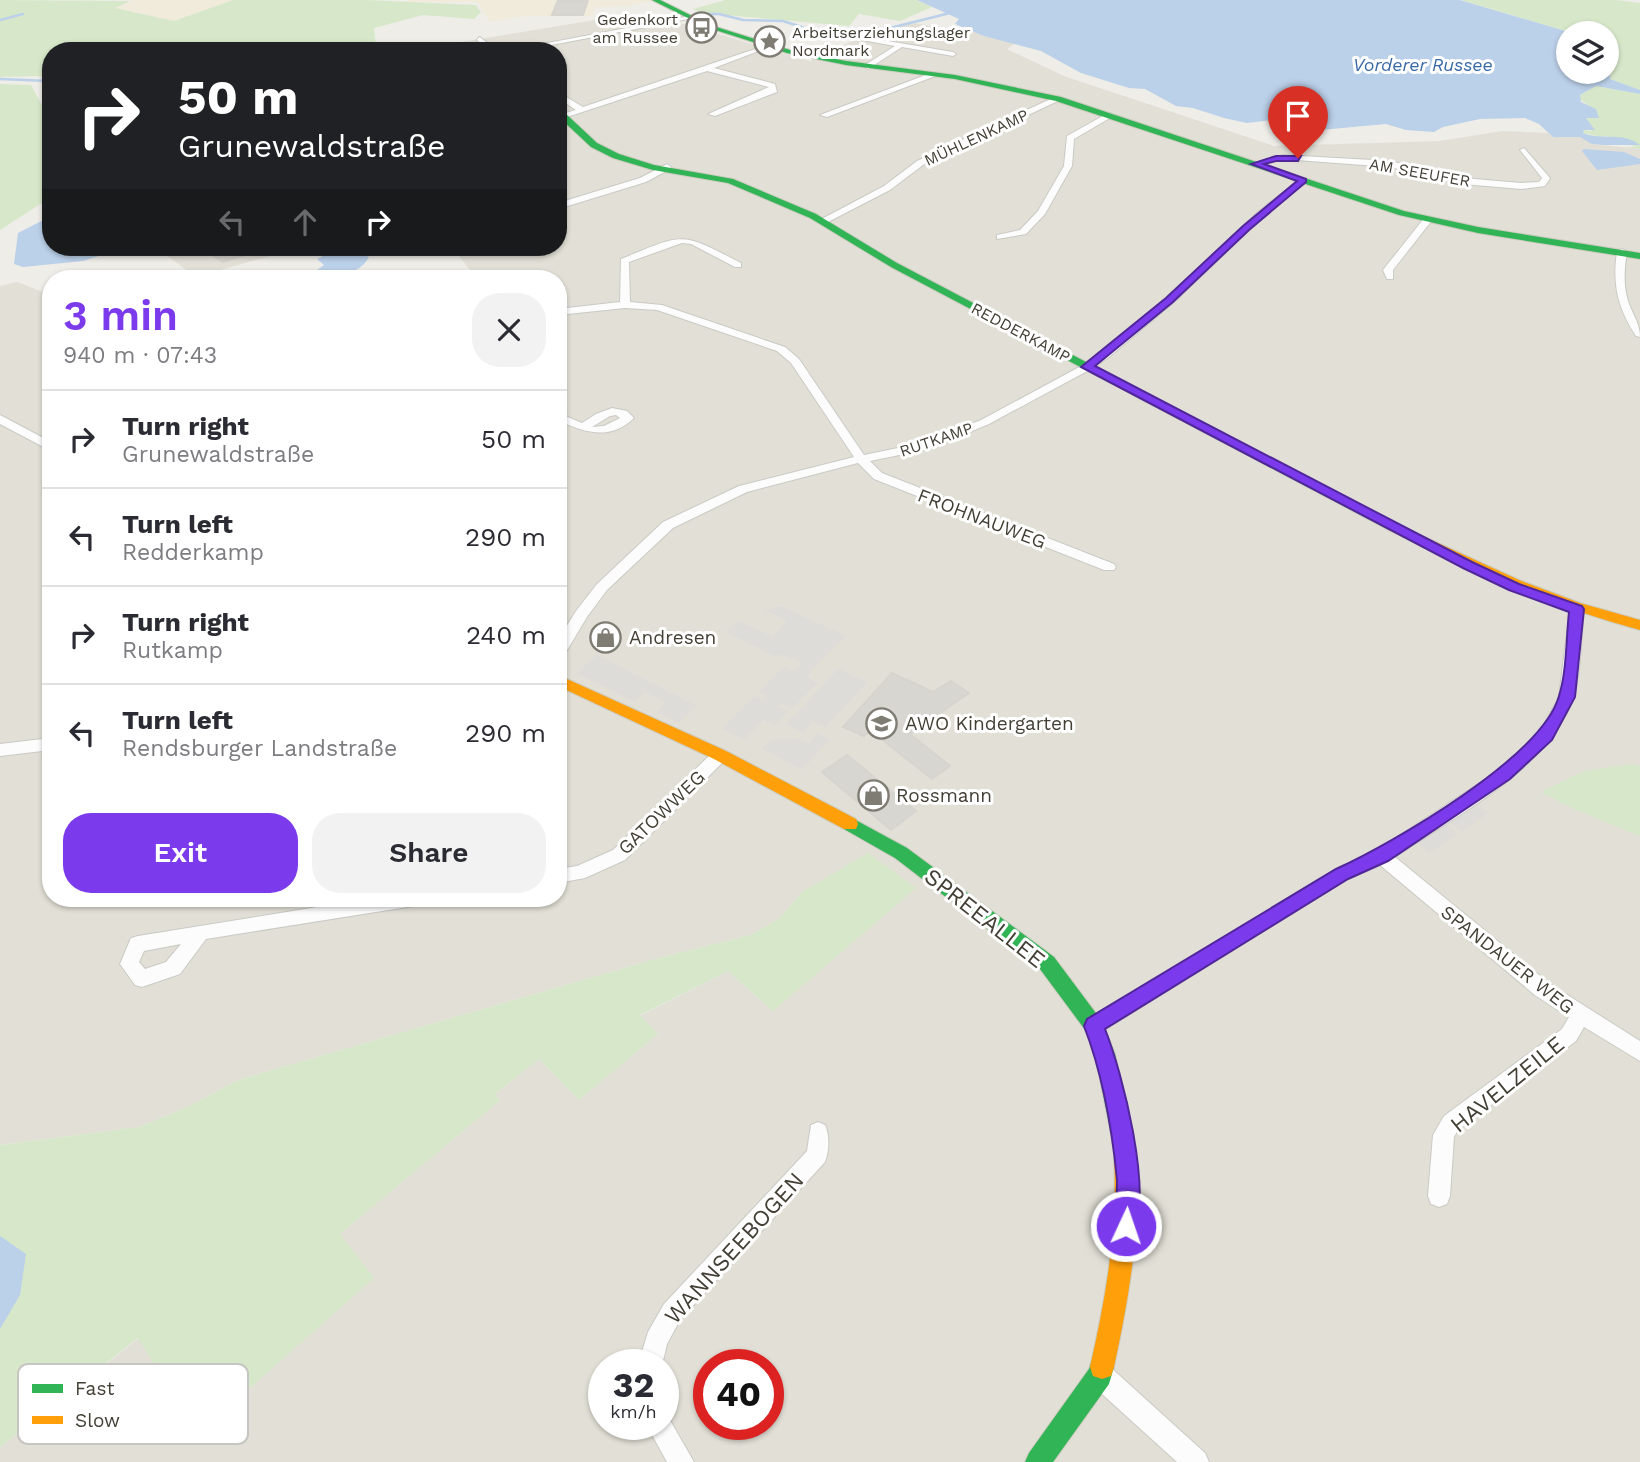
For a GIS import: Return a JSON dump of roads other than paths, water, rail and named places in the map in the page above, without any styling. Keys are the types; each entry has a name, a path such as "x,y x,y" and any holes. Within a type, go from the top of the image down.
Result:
{"street":[{"path":"656,0 688,17 766,47 1058,99 1303,181 1427,219 1640,256"},
{"path":"556,42 688,17"},
{"path":"479,38 484,42"},
{"path":"864,39 953,54"},
{"path":"567,115 709,69 766,47"},
{"path":"868,66 900,47"},
{"path":"709,69 772,86 774,90 712,114"},
{"path":"824,116 934,75"},
{"name":"MÜHLENKAMP","path":"823,221 887,188 920,163 1058,99"},
{"path":"567,100 582,110"},
{"path":"1000,237 1030,227 1042,212 1068,166 1070,138 1111,115"},
{"name":"REDDERKAMP","path":"567,122 598,148 622,158 711,175 749,187 823,221 868,251 1467,565 1514,587 1577,609 1640,625"},
{"name":"AM SEEUFER","path":"1255,164 1283,157 1390,164 1463,181 1521,186 1542,184 1546,178 1524,150"},
{"path":"567,203 643,180 667,167"},
{"name":"RUTKAMP","path":"567,638 601,587 668,525 743,489 925,446 985,422 1087,367 1170,300 1251,224 1303,181"},
{"path":"1390,277 1388,270 1427,219"},
{"path":"625,305 624,261 674,241 694,242 738,265"},
{"path":"1622,252 1618,288 1625,310 1640,334"},
{"path":"567,311 625,305 669,310 770,344 789,354 835,416 861,459"},
{"path":"0,419 42,442"},
{"path":"567,420 584,427"},
{"name":"FROHNAUWEG","path":"861,459 870,470 892,483 1109,567"},
{"path":"1094,1026 1342,874 1382,856 1504,775 1546,736 1567,697 1577,609"},
{"name":"SPREEALLEE","path":"567,684 720,755 901,853 1047,963 1094,1026 1115,1096 1128,1184 1119,1273 1100,1375 1038,1462"},
{"path":"0,751 42,745"},
{"name":"GATOWWEG","path":"567,875 579,873 619,855 720,755"},
{"name":"SPANDAUER WEG","path":"1382,856 1543,990 1640,1052"},
{"path":"201,932 362,907"},
{"name":"HAVELZEILE","path":"1439,1196 1444,1135 1451,1123 1569,1035 1580,1016"},
{"name":"WANNSEEBOGEN","path":"654,1349 672,1312 817,1155 818,1132"},
{"path":"1100,1375 1196,1462"},
{"path":"668,1440 681,1462"}],"water":[{"name":"Vorderer Russee","path":"917,0 1460,0 1556,28 1556,84 1619,82 1640,90 1640,94 1596,86 1580,95 1581,102 1596,109 1599,118 1586,118 1595,130 1584,130 1583,133 1626,138 1640,145 1592,144 1580,137 1553,137 1539,124 1525,118 1480,119 1443,127 1434,132 1406,130 1386,124 1320,130 1272,120 1247,123 1176,106 1145,89 1129,88 1081,73 1041,51 984,36 955,24 959,19"},
{"path":"1582,151 1624,152 1640,159 1640,164 1597,170"},
{"path":"42,221 42,256 99,256 83,261 23,267 14,264 18,233"},
{"path":"323,256 369,257 355,270 317,270 324,265 317,259"},
{"path":"0,1236 26,1254 20,1295 0,1329"}],"waterway":[{"path":"705,14 719,14 743,20 783,21 811,30 890,28 950,13"},
{"path":"0,20 23,14"},
{"path":"0,79 42,81"}],"place":[{"name":"Gedenkort am Russee","path":"701,28"},
{"name":"Arbeitserziehungslager Nordmark","path":"769,41"},
{"name":"Andresen","path":"606,637"},
{"name":"AWO Kindergarten","path":"882,723"},
{"name":"Rossmann","path":"873,795"}]}
